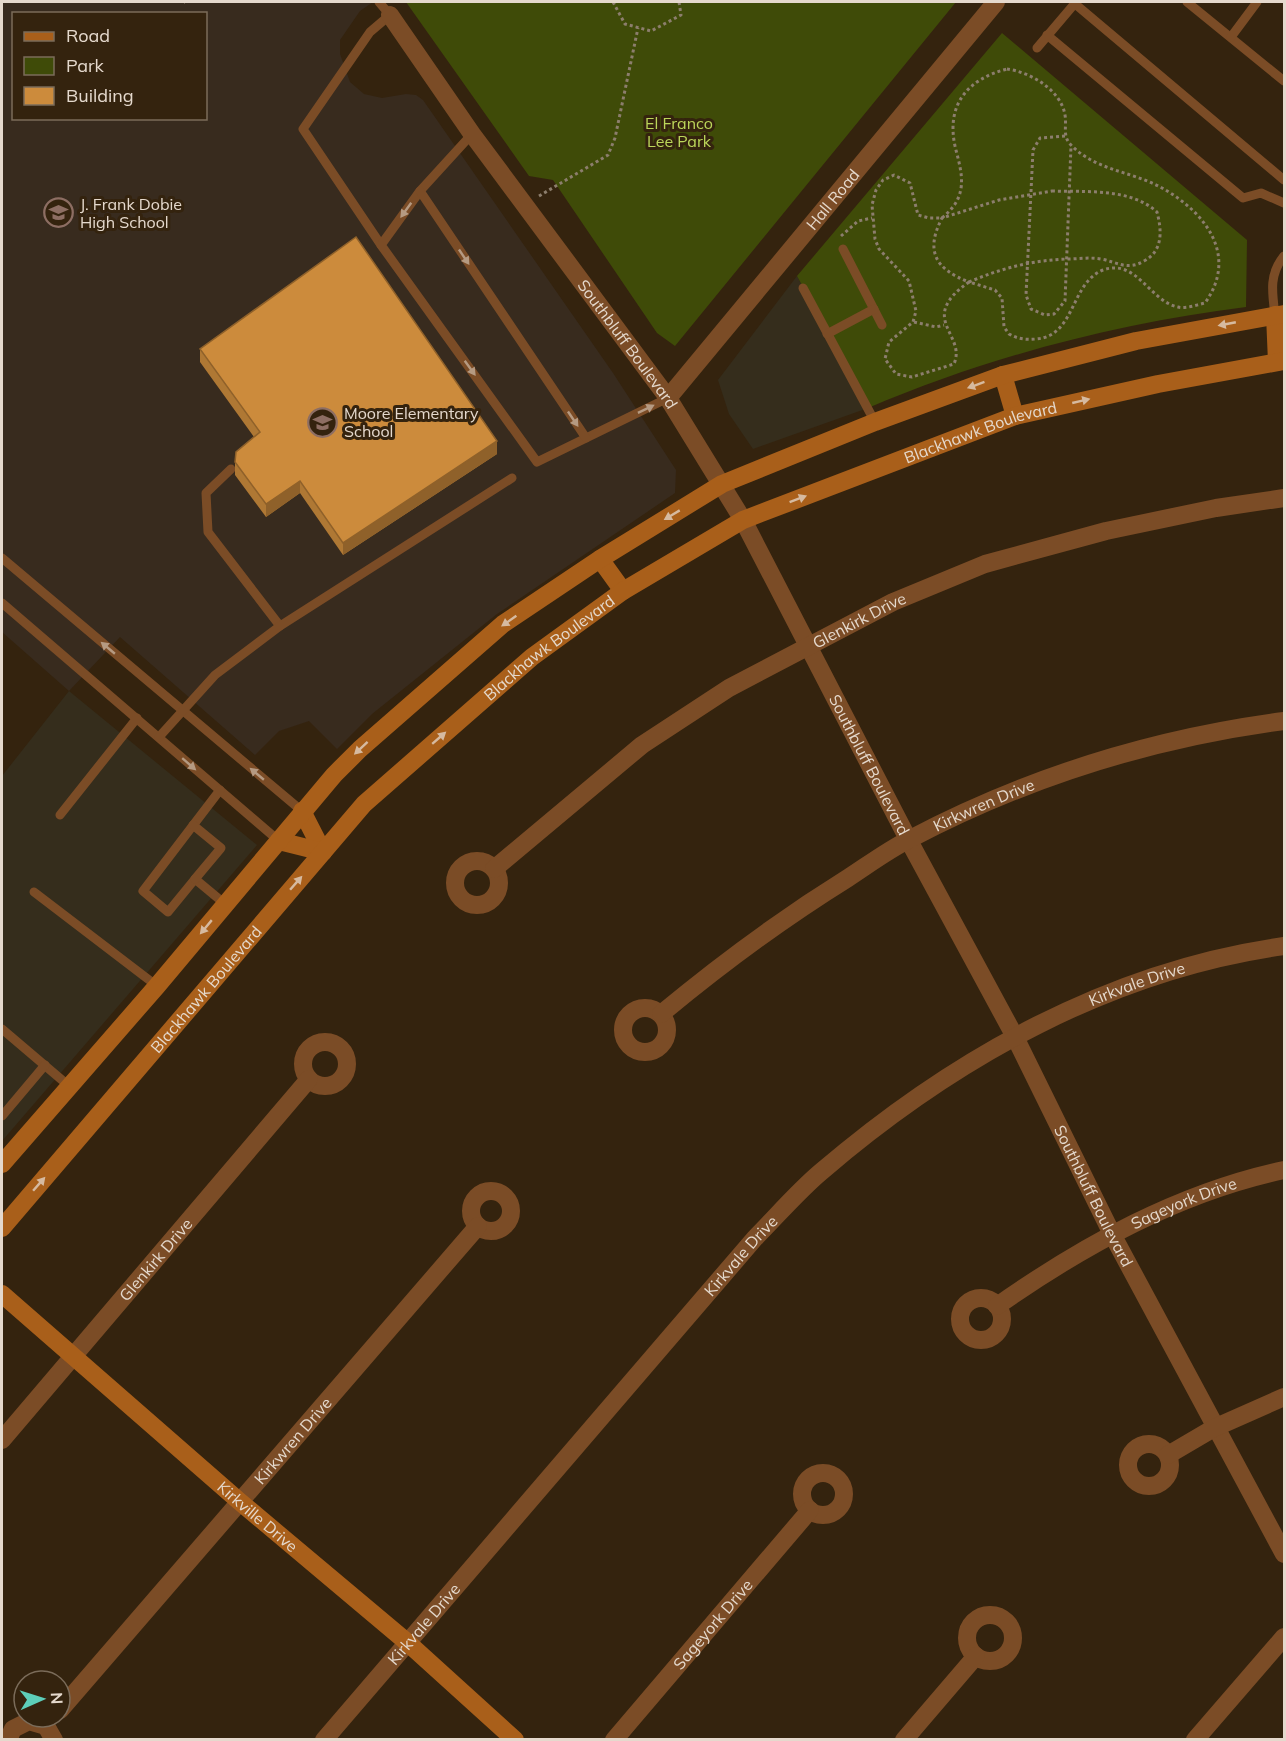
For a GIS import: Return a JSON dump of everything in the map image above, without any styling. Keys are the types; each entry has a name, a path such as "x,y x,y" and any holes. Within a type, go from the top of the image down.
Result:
{"main road":[{"path":"2,1164 157,986 302,811 360,749 503,624 600,559 722,484 875,422 1003,375 1136,341 1280,315 1281,361"},
{"name":"Blackhawk Boulevard","path":"2,1228 364,804 532,657 623,591 743,520 1015,416 1158,384 1281,361"},
{"path":"1003,375 1015,416"},
{"path":"600,559 623,591"},
{"path":"302,811 323,852"},
{"path":"279,841 323,852"},
{"name":"Kirkville Drive","path":"2,1294 75,1355 239,1501 408,1643 516,1740"}],"street":[{"name":"Hall Road","path":"668,398 996,2"},
{"name":"Southbluff Boulevard","path":"385,8 472,134 668,398 743,520 908,839 1014,1035 1112,1234 1214,1428 1284,1554"},
{"name":"Glenkirk Drive","path":"494,869 642,745 729,688 893,602 985,564 1106,531 1216,508 1284,498"},
{"name":"Kirkwren Drive","path":"661,1014 720,965 795,911 908,839 1023,786 1101,761 1225,729 1284,721"},
{"name":"Kirkvale Drive","path":"324,1740 755,1238 820,1172 916,1096 1014,1035 1144,978 1250,951 1284,946"},
{"name":"Glenkirk Drive","path":"2,1440 309,1079"},
{"name":"Sageyork Drive","path":"997,1306 1052,1268 1112,1234 1183,1202 1258,1176 1284,1170"},
{"name":"Kirkwren Drive","path":"72,1696 478,1226"},
{"path":"1168,1455 1214,1428 1284,1397"},
{"name":"Sageyork Drive","path":"614,1740 810,1510"},
{"path":"1195,1740 1284,1637"},
{"path":"904,1740 976,1656"}],"lane":[{"path":"1037,48 1075,2 1284,180"},
{"path":"1187,2 1284,81"},
{"path":"1231,37 1257,2"},
{"path":"385,8 303,129 381,245 537,462 668,398"},
{"path":"1047,35 1243,198 1261,193 1283,200"},
{"path":"381,245 420,191 472,134"},
{"path":"420,191 586,438"},
{"path":"843,249 882,325"},
{"path":"1280,315 1272,285 1276,266 1284,256"},
{"path":"803,288 875,422"},
{"path":"827,334 874,309"},
{"path":"231,469 206,493 208,532 280,626"},
{"path":"159,737 214,675 280,626 512,478"},
{"path":"2,558 302,811"},
{"path":"2,603 279,841"},
{"path":"60,815 137,718"},
{"path":"193,825 221,848 168,912 142,891 220,790"},
{"path":"195,879 225,904"},
{"path":"34,892 157,986"},
{"path":"2,1029 69,1086"},
{"path":"2,1116 45,1065"}],"path":[{"path":"612,2 625,24 651,32 681,15 679,2"},
{"path":"524,205 608,155 615,138 638,28"},
{"path":"1065,135 1065,112 1050,90 1036,78 1021,71 1007,69 981,77 958,101 953,131 962,180 959,197 942,218 934,235 936,257 949,273 969,282 995,290 1002,298 1004,327 1009,334 1028,340 1046,338 1059,330 1079,294 1092,278 1103,270 1120,267 1143,263 1158,248 1161,237 1157,213 1131,197 1069,192 1031,193 999,200 942,218 929,219 918,215 910,183 894,175 883,180 876,190 872,218 875,239 879,249 909,281 916,311 913,322 889,342 885,359 896,374 912,377 954,364 958,355 957,349 944,325 950,300 969,282 1028,263 1098,259 1120,267 1139,278 1166,302 1179,307 1205,303 1216,281 1218,262 1216,241 1211,230 1162,188 1115,172 1094,161 1071,145 1065,135"},
{"path":"1065,135 1045,136 1036,141 1033,150 1027,303 1031,309 1045,315 1054,314 1065,301 1071,145"},
{"path":"843,249 839,241 848,228 858,221 872,218"},
{"path":"913,322 936,327 944,325"}],"shaded area":[{"name":"Moore Elementary School","path":"2,2 373,2 360,11 340,40 340,54 350,82 364,94 382,98 406,94 416,95 423,100 613,373 676,470 675,493 497,614 372,714 337,749 309,721 279,731 255,755 120,637 69,691 2,632"},
{"path":"797,276 868,408 753,449 729,414 718,380"},
{"path":"69,691 257,845 2,1141 2,776"}],"green space":[{"name":"El Franco Lee Park","path":"406,2 956,2 675,346 657,333 553,180 529,176"},
{"path":"1002,33 1247,240 1246,307 1149,322 1054,344 960,373 868,408 797,276"}],"building":[{"path":"356,237 497,441 343,543 300,481 266,504 235,462 236,452 260,432 200,349"}],"place":[{"name":"J. Frank Dobie High School","path":"59,213"},
{"name":"Moore Elementary School","path":"323,422"}]}
